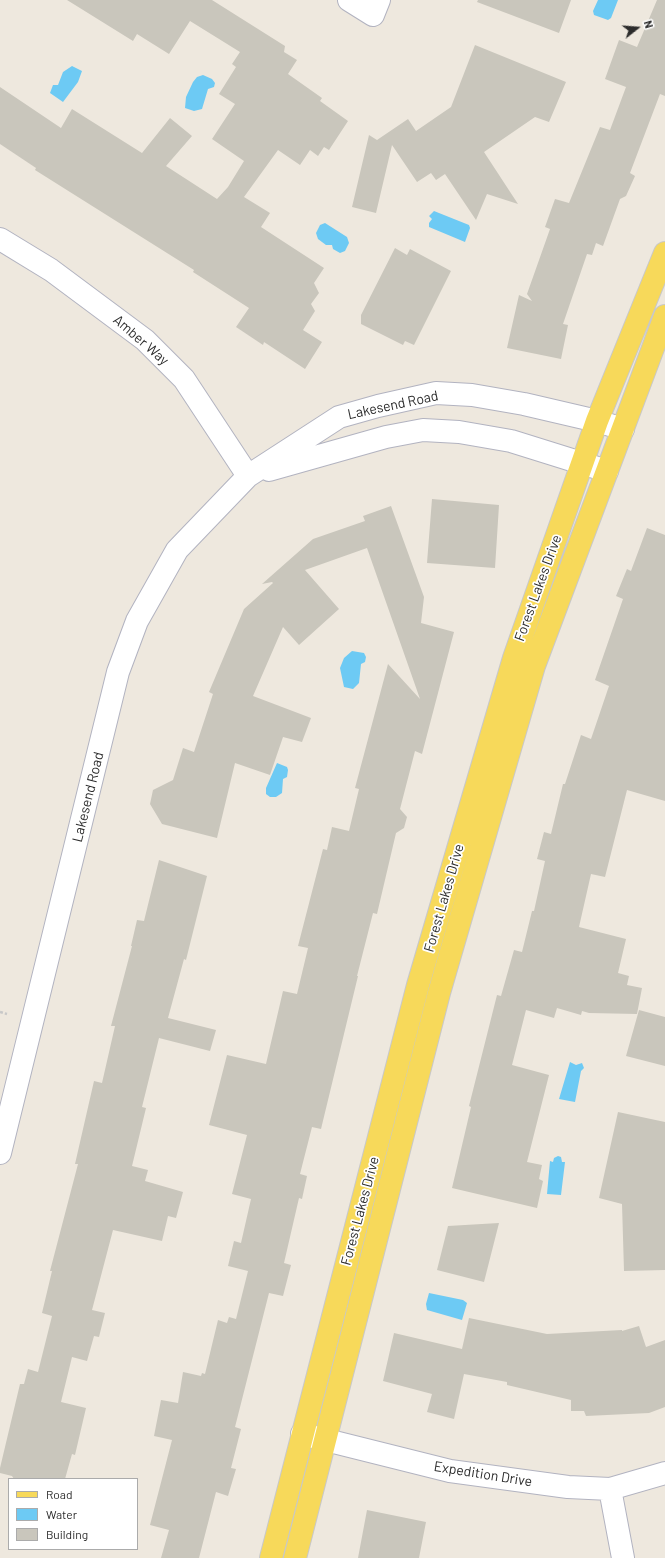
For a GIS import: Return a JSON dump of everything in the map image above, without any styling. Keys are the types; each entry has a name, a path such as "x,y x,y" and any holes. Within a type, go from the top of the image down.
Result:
{"main road":[{"name":"Forest Lakes Drive","path":"270,1558 418,985 514,658 597,421 665,253"},
{"name":"Forest Lakes Drive","path":"295,1558 439,993 534,666 665,316"}],"street":[{"path":"349,0 374,15 379,0"},
{"name":"Amber Way","path":"0,239 51,270 145,340 184,379 248,476"},
{"name":"Lakesend Road","path":"0,1153 118,672 137,621 176,550 248,476 339,417 378,406 436,394 472,396 524,404 597,421 623,429"},
{"path":"248,476 386,437 423,430 459,432 511,441 607,471"},
{"name":"Expedition Drive","path":"302,1434 450,1472 568,1487 610,1488 665,1473"},
{"path":"610,1488 623,1558"}],"water":[{"path":"598,0 618,0 611,18 608,20 594,15 593,11"},
{"path":"72,66 82,71 78,82 63,102 50,93 53,85 58,85 63,72"},
{"path":"203,75 212,79 215,83 214,87 208,89 202,109 194,111 185,108 186,97 193,82 197,77"},
{"path":"434,211 469,225 470,228 465,242 429,227 429,223 432,219 429,216"},
{"path":"325,223 347,237 349,243 345,251 340,253 333,249 332,245 326,245 318,239 316,233 320,225"},
{"path":"352,651 364,653 366,657 365,662 361,664 359,683 353,689 344,687 340,668 344,658"},
{"path":"277,763 287,767 287,777 283,779 282,793 276,797 270,797 266,794 266,788"},
{"path":"570,1062 576,1065 582,1063 584,1068 581,1071 575,1102 559,1099"},
{"path":"558,1156 561,1157 562,1162 565,1162 561,1195 547,1194 550,1161 553,1162 554,1158"},
{"path":"429,1293 463,1300 467,1303 462,1320 427,1310 426,1304"}],"building":[{"path":"67,0 212,0 285,46 284,52 297,60 288,74 322,98 320,101 348,121 329,150 324,147 318,156 310,150 300,165 278,150 244,197 270,213 261,227 324,268 314,283 319,293 311,304 315,311 303,330 322,342 305,369 264,342 263,345 236,327 249,308 193,272 194,270 35,170 36,168 0,144 0,87 61,128 72,109 142,153 170,118 192,136 166,166 217,199 228,187 244,161 212,139 235,104 219,94 236,67 232,64 240,52 190,21 169,54 137,34 133,41"},
{"path":"478,0 571,0 559,33 477,2"},
{"path":"657,0 665,0 665,96 660,94 630,173 635,176 626,196 620,199 603,246 596,243 592,255 587,254 563,324 568,325 561,359 507,348 519,295 532,301 527,294 550,229 545,227 555,199 569,203 600,127 610,130 626,87 605,79 619,40 637,47"},
{"path":"475,45 566,82 549,122 535,117 484,152 518,204 487,194 476,220 445,174 436,180 431,173 417,182 392,145 376,213 352,207 369,135 377,140 408,119 416,131 451,107"},
{"path":"395,248 407,255 410,249 451,271 414,345 405,341 403,345 361,324 361,315"},
{"path":"432,499 499,505 495,568 427,563"},
{"path":"391,506 424,597 421,623 454,632 422,754 415,751 400,809 407,817 404,828 396,833 377,914 373,913 321,1129 312,1127 300,1174 307,1176 302,1199 299,1198 284,1263 291,1265 283,1296 269,1293 235,1427 241,1429 231,1468 236,1469 228,1496 216,1492 199,1558 161,1558 169,1530 150,1525 172,1440 154,1436 161,1400 178,1403 183,1372 201,1376 202,1373 205,1374 218,1320 227,1323 229,1317 236,1319 248,1271 228,1266 234,1241 241,1243 251,1199 232,1194 247,1135 209,1125 227,1055 266,1064 283,991 297,994 308,948 298,946 323,849 327,850 332,827 349,831 359,789 355,788 388,664 420,699 367,548 305,570 339,609 299,645 283,627 253,696 311,718 302,742 283,737 270,775 235,763 217,838 162,824 150,804 153,790 173,780 183,748 194,752 213,694 209,692 244,609 273,583 262,584 313,539 365,521 363,516"},
{"path":"647,528 665,535 665,801 627,790 605,877 591,874 579,927 626,939 618,973 629,976 627,985 642,988 637,1014 589,1013 582,1011 581,1015 557,1008 554,1018 526,1010 512,1065 549,1075 527,1162 542,1165 539,1179 543,1181 537,1208 452,1188 471,1107 469,1106 497,995 501,996 514,950 522,952 532,911 534,911 545,861 537,859 544,832 551,834 563,784 565,784 581,735 591,739 609,686 595,680 623,599 616,596 627,569 631,571"},
{"path":"159,860 207,876 186,960 184,959 168,1018 216,1030 210,1051 159,1038 142,1107 146,1108 132,1166 148,1170 145,1181 183,1192 176,1218 168,1216 162,1241 113,1230 92,1310 105,1313 99,1337 94,1336 87,1361 72,1357 61,1402 86,1408 75,1455 72,1454 65,1478 13,1478 12,1476 0,1473 0,1468 20,1384 24,1384 28,1369 38,1372 52,1316 42,1313 52,1271 50,1271 78,1164 75,1164 94,1081 102,1083 115,1026 111,1026 132,946 137,920 144,921"},
{"path":"639,1010 665,1017 665,1066 626,1056"},
{"path":"618,1112 665,1122 665,1270 624,1271 622,1204 599,1198"},
{"path":"499,1223 484,1282 437,1270 448,1226"},
{"path":"469,1318 547,1334 622,1331 639,1326 646,1347 665,1340 665,1407 649,1413 586,1416 584,1411 571,1411 571,1400 507,1385 507,1382 464,1374 454,1419 427,1412 432,1394 383,1381 394,1333 462,1349"},
{"path":"367,1510 426,1522 419,1558 358,1558"}]}
